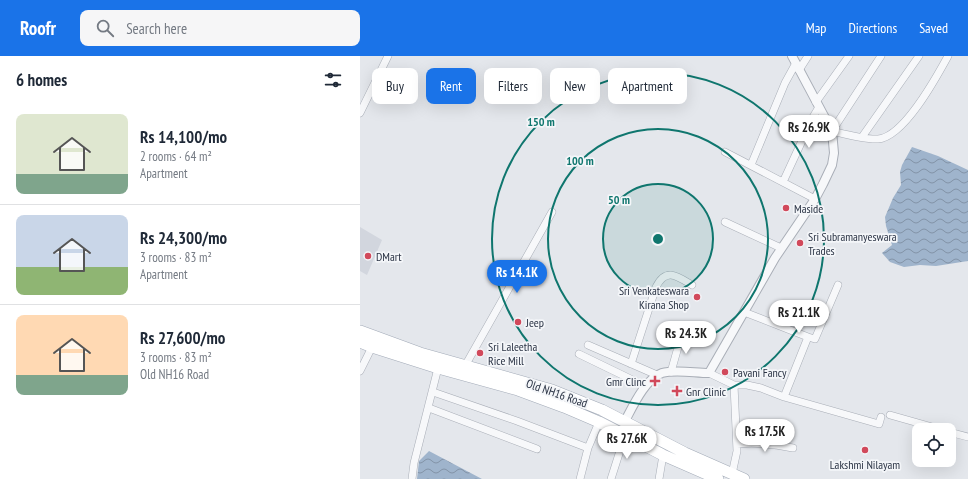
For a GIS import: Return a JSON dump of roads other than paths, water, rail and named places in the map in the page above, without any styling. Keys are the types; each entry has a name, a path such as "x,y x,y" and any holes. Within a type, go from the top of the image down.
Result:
{"main road":[{"name":"Old NH16 Road","path":"360,331 420,353 552,390 602,410 684,453 744,479"},
{"name":"Old NH16 Road","path":"360,342 438,368 518,390 564,407 599,422 663,455 718,479"}],"street":[{"path":"360,113 388,56"},
{"path":"751,165 785,83 795,63 808,56"},
{"path":"783,182 817,105 849,56"},
{"path":"832,132 881,56"},
{"path":"862,137 918,56"},
{"path":"832,132 877,139 889,136 899,129 929,89 948,56"},
{"path":"709,373 781,248 823,184 832,165 834,153 832,132 795,63"},
{"path":"725,152 814,199"},
{"path":"465,366 552,212"},
{"path":"725,222 781,248"},
{"path":"631,364 659,280 669,274 675,274 692,285"},
{"path":"744,312 815,339 838,285"},
{"path":"671,372 682,333"},
{"path":"784,397 808,337"},
{"path":"588,345 657,375"},
{"path":"360,371 372,347"},
{"path":"579,354 645,386"},
{"path":"412,479 414,463 438,368"},
{"path":"625,421 645,386 657,375 671,372 709,373 734,385 761,388 784,397 879,424 880,417"},
{"path":"732,474 736,460 737,444 734,385"},
{"path":"433,392 517,421 588,448"},
{"path":"429,408 537,449"},
{"path":"890,415 918,423"},
{"path":"580,479 588,448 599,422"},
{"path":"956,434 968,437"},
{"path":"611,479 625,435"},
{"path":"737,444 755,442 770,443 793,448"},
{"path":"659,479 663,455"}],"water":[{"path":"912,147 938,156 968,170 968,261 936,266 920,265 904,267 890,262 882,253 892,245 886,226 885,217 893,198 901,185 900,172 902,165"},
{"path":"429,451 482,479 417,479 419,461"}],"place":[{"name":"Maside","path":"786,208"},
{"name":"Sri Subramanyeswara Trades","path":"800,243"},
{"name":"DMart","path":"368,256"},
{"name":"Sri Venkateswara Kirana Shop","path":"697,297"},
{"name":"Jeep","path":"518,322"},
{"name":"Sri Laleetha Rice Mill","path":"480,353"},
{"name":"Pavani Fancy","path":"725,372"},
{"name":"Gmr Clinc","path":"655,381"},
{"name":"Gnr Clinic","path":"677,391"},
{"name":"Lakshmi Nilayam","path":"865,450"}]}
